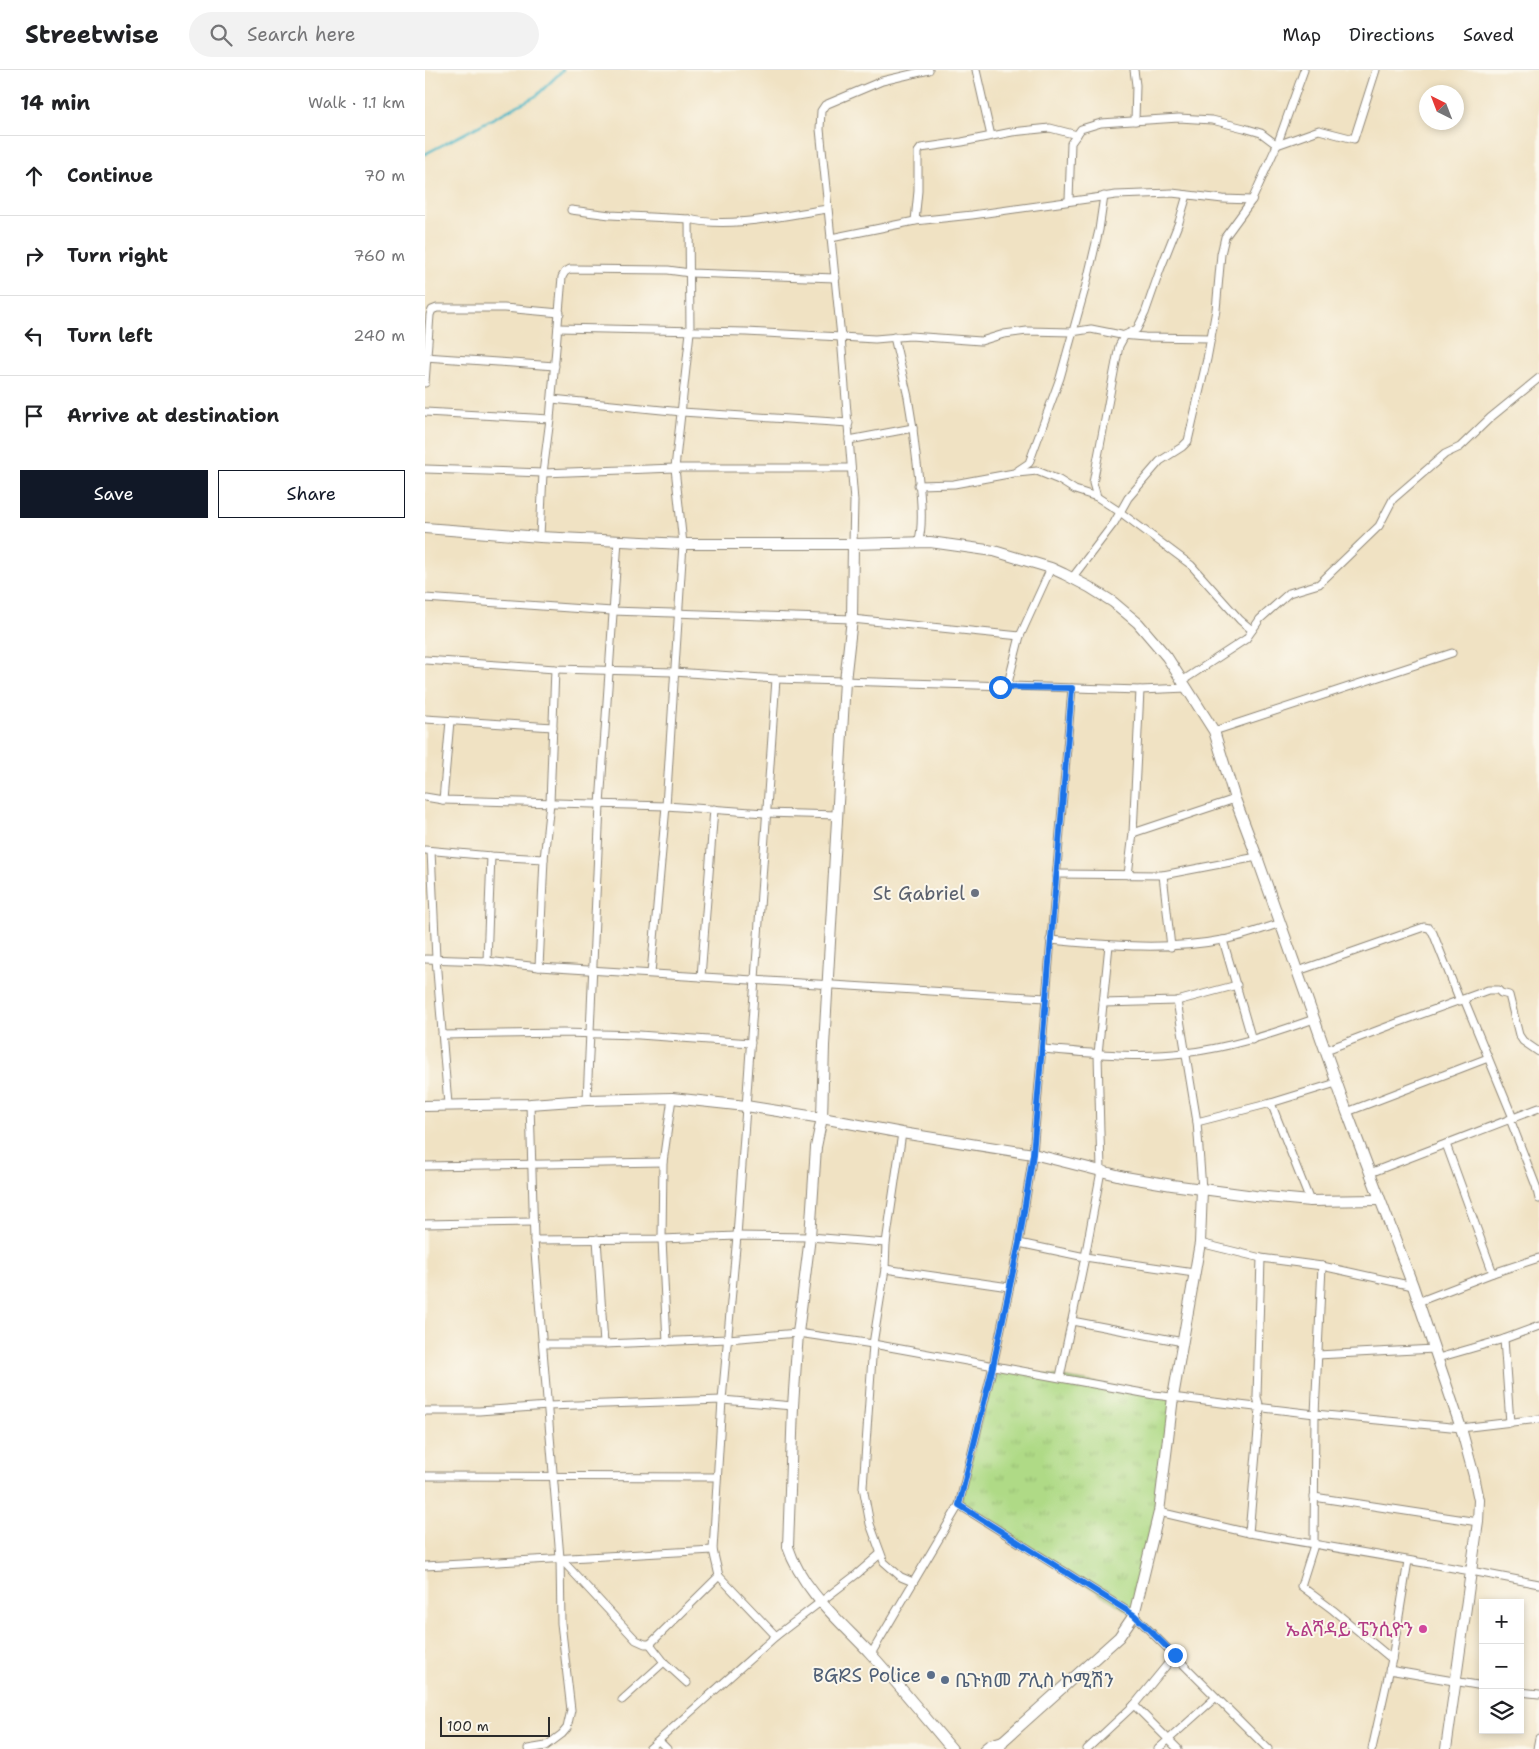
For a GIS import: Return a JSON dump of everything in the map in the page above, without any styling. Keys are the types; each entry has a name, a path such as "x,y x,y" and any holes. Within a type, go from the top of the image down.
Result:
{"street":[{"path":"929,70 882,81 825,106 821,111 820,128 827,209 836,278 854,501 852,619 845,681 824,1046 822,1118 816,1147 810,1237 793,1406 788,1547 793,1563 821,1602 871,1654 952,1749"},
{"path":"976,70 991,136"},
{"path":"1134,70 1136,84 1135,121"},
{"path":"1072,578 1114,523 1128,498 1159,462 1188,441 1211,338 1216,310 1221,254 1225,237 1252,200 1277,145 1304,70"},
{"path":"1277,145 1319,130 1354,139 1376,70"},
{"path":"1069,200 1071,143 1081,129 1101,123 1179,118 1211,120 1261,133 1277,145"},
{"path":"915,221 918,191 918,152 921,148 1012,132 1050,128 1077,135"},
{"path":"831,238 915,221 972,215 1104,196 1172,193 1223,199 1252,200"},
{"path":"1097,497 1093,482 1119,346 1125,335 1137,329 1145,314 1187,195"},
{"path":"1014,473 1029,463 1060,378 1086,285 1099,230 1104,196"},
{"path":"571,210 610,215 731,222 827,209"},
{"path":"651,973 666,806 677,613 683,544 675,468 690,332 689,219"},
{"path":"540,537 543,472 552,399 562,277 565,272 570,269 667,270 690,273 836,278"},
{"path":"425,383 430,315 433,310 437,308 504,308 560,313"},
{"path":"558,328 746,332 875,339 910,336 981,341 1004,334 1027,331 1072,332 1091,329 1125,335 1211,338"},
{"path":"894,337 913,428 919,485 921,533 918,542"},
{"path":"426,357 555,366"},
{"path":"425,660 776,679 1007,687 1140,690 1185,685 1246,639 1260,619 1289,593 1319,584 1379,526 1393,499 1445,454 1460,447 1490,418 1539,378"},
{"path":"552,399 682,412 849,423"},
{"path":"425,412 550,419"},
{"path":"849,440 913,428"},
{"path":"425,469 543,472 675,468 851,468"},
{"path":"919,485 954,484 1014,473 1037,471 1059,480 1075,490 1097,497 1191,564 1240,620 1252,630"},
{"path":"425,528 540,537 683,544 930,542 994,551 1051,568 1113,602 1138,623 1167,656 1214,731 1235,799 1281,923 1336,1083 1413,1286 1461,1428 1475,1476 1479,1500 1478,1522 1446,1749"},
{"path":"587,1100 600,805 617,540"},
{"path":"1007,687 1020,636 1051,568"},
{"path":"425,598 612,611 852,619 1020,636"},
{"path":"1214,731 1452,652"},
{"path":"539,968 544,859 550,803 555,668"},
{"path":"776,679 765,813 756,981 737,1236 722,1400 713,1550 719,1576 776,1636"},
{"path":"871,1654 959,1505 993,1366 1019,1243 1033,1154 1072,688"},
{"path":"1128,875 1133,833 1140,690"},
{"path":"425,719 553,727"},
{"path":"443,800 450,721"},
{"path":"425,798 666,806 765,813 838,815"},
{"path":"1133,833 1235,799"},
{"path":"701,977 714,808"},
{"path":"448,1104 441,1036 428,851 544,859"},
{"path":"487,961 491,856"},
{"path":"1056,874 1163,875 1257,857"},
{"path":"1163,875 1171,946"},
{"path":"1050,940 1109,945 1171,946 1223,940 1281,923"},
{"path":"1298,971 1423,928 1429,928 1433,933 1488,1058 1512,1118 1539,1199"},
{"path":"1223,940 1251,1040"},
{"path":"1060,1377 1101,1171 1098,1054 1109,945"},
{"path":"425,959 487,961 539,968 651,973 1046,998"},
{"path":"1103,1003 1177,1001 1237,986"},
{"path":"1326,1050 1397,1022 1493,990 1509,995 1519,1035 1523,1041 1539,1052"},
{"path":"985,1749 990,1745 1001,1745 1119,1637 1134,1615 1159,1512 1173,1397 1200,1243 1202,1189 1197,1122 1184,1053 1177,1001"},
{"path":"1043,1049 1131,1056 1184,1053 1251,1040 1314,1019"},
{"path":"441,1036 563,1033 639,1035 751,1043"},
{"path":"1347,1112 1488,1058"},
{"path":"1197,1122 1271,1103 1336,1083"},
{"path":"667,1342 662,1239 663,1162 672,1098"},
{"path":"425,1106 672,1098 746,1106 1033,1154 1173,1186 1310,1201 1379,1200"},
{"path":"1271,1103 1310,1201"},
{"path":"528,1749 546,1746 562,1734 567,1728 571,1710 561,1623 560,1558 534,1240 530,1104"},
{"path":"1370,1173 1539,1108"},
{"path":"901,1133 885,1269 873,1344 863,1487 870,1524 884,1562 901,1577 913,1582"},
{"path":"1446,1144 1493,1273"},
{"path":"425,1166 663,1162"},
{"path":"425,1224 533,1222"},
{"path":"534,1240 662,1239 737,1236 810,1237 887,1243"},
{"path":"597,1239 605,1344"},
{"path":"1019,1243 1085,1257 1194,1273"},
{"path":"1200,1243 1261,1258 1322,1266 1413,1286"},
{"path":"1249,1533 1259,1408 1257,1397 1261,1258"},
{"path":"1418,1302 1493,1273 1539,1258"},
{"path":"1322,1266 1315,1414 1315,1545 1301,1586 1333,1610 1392,1660"},
{"path":"885,1269 1009,1288"},
{"path":"1072,1320 1183,1342"},
{"path":"1317,1355 1436,1354 1503,1339 1539,1326"},
{"path":"543,1344 667,1342 799,1333 873,1344 1173,1397 1259,1408 1461,1428 1539,1419"},
{"path":"1503,1339 1510,1423"},
{"path":"425,1412 722,1400 793,1406"},
{"path":"425,1476 717,1477"},
{"path":"1314,1497 1478,1522"},
{"path":"959,1505 1134,1615 1267,1749"},
{"path":"1159,1512 1249,1533 1539,1584"},
{"path":"425,1566 713,1550"},
{"path":"649,1749 776,1636 880,1554"},
{"path":"560,1558 636,1640 650,1644 664,1662 687,1683"},
{"path":"1372,1749 1392,1660 1408,1560"},
{"path":"650,1644 719,1576"},
{"path":"1087,1749 1134,1705 1175,1655"},
{"path":"622,1700 664,1662"},
{"path":"1389,1670 1479,1686"},
{"path":"1524,1692 1539,1694"},
{"path":"1158,1749 1215,1698"},
{"path":"1134,1705 1178,1749"},
{"path":"1537,1749 1539,1738"},
{"path":"659,1740 667,1749"}],"green space":[{"path":"995,1366 1175,1396 1158,1516 1132,1614 960,1505"}],"waterway":[{"path":"425,154 536,96 563,70"}],"place":[{"name":"St Gabriel","path":"975,893"},
{"name":"ኤልሻዳይ ፔንሲዮን","path":"1423,1629"},
{"name":"BGRS Police","path":"931,1675"},
{"name":"ቤጉክመ ፖሊስ ኮሚሽን","path":"945,1680"}],"route":[{"path":"1000,687 1072,688 1033,1154 1019,1243 993,1366 959,1505 1134,1615 1175,1655"}]}
